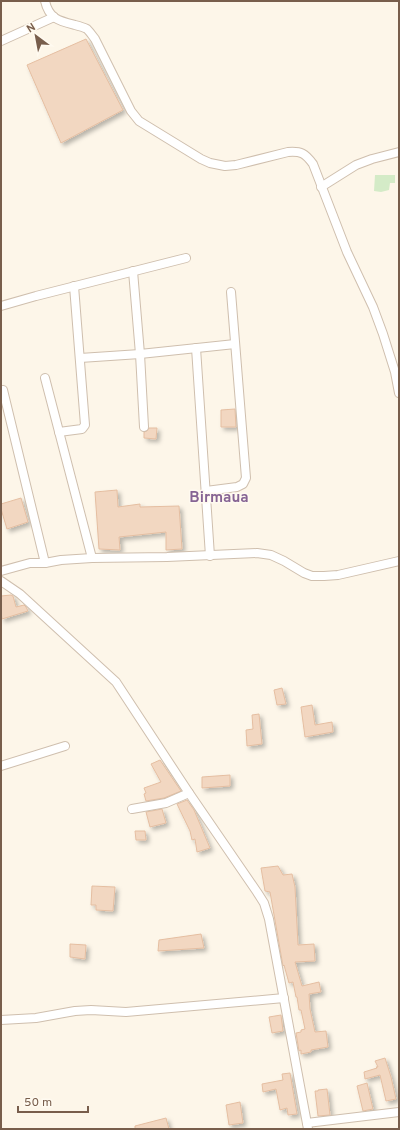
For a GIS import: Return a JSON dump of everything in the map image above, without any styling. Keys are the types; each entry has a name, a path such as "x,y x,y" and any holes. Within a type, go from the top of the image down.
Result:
{"street":[{"path":"45,1 48,9 54,17 63,22 81,26 90,32 95,39 131,111 138,121 201,159 217,165 225,166 236,165 288,152 296,152 305,155 313,164 347,252 384,334 399,393"},
{"path":"1,41 54,17"},
{"path":"321,187 356,165 367,160 399,152"},
{"path":"1,306 186,258"},
{"path":"133,271 144,427"},
{"path":"59,432 79,430 84,426 74,286"},
{"path":"206,491 237,487 243,484 246,478 231,292"},
{"path":"80,358 140,354 235,344"},
{"path":"196,348 210,556"},
{"path":"45,378 92,558"},
{"path":"3,390 45,563"},
{"path":"1,571 30,563 45,563 61,560 210,556 257,553 284,561 304,574 324,576 338,575 399,561"},
{"path":"1,581 20,594 116,682 264,903 269,919 307,1127 399,1112"},
{"path":"1,766 65,746"},
{"path":"132,809 166,803 189,793"},
{"path":"1,1020 36,1018 75,1011 91,1010 126,1012 284,998"}],"green space":[{"path":"375,175 395,175 395,183 390,183 389,190 381,192 374,191"}],"building":[{"path":"86,39 123,110 61,143 27,65"},
{"path":"235,409 236,427 221,427 221,410"},
{"path":"149,428 157,428 156,439 144,438 144,432"},
{"path":"117,490 118,507 140,504 140,507 179,506 182,549 166,550 166,532 119,537 120,550 99,549 95,492"},
{"path":"21,498 28,522 7,529 1,504"},
{"path":"1,596 13,596 16,607 24,605 28,611 2,619"},
{"path":"282,688 286,704 277,705 274,690"},
{"path":"312,705 315,725 332,722 333,732 305,737 301,707"},
{"path":"259,714 262,744 247,746 246,730 253,729 252,715"},
{"path":"160,760 181,791 164,798 146,801 144,794 146,793 144,788 161,782 151,764"},
{"path":"230,775 230,786 202,788 202,777"},
{"path":"187,800 194,810 210,848 197,852 195,839 192,840 190,831 177,804"},
{"path":"162,809 166,823 150,827 146,812"},
{"path":"135,831 145,831 146,840 136,840"},
{"path":"278,866 283,875 292,874 295,887 298,945 314,944 315,961 295,962 302,986 319,982 321,992 309,994 310,1009 315,1032 326,1031 328,1047 311,1050 311,1052 301,1054 301,1050 299,1051 296,1033 305,1029 301,1010 299,1010 293,982 289,983 284,965 283,966 270,892 265,891 261,868"},
{"path":"92,886 115,887 113,911 96,910 96,905 91,905"},
{"path":"201,934 204,948 158,951 159,940"},
{"path":"70,944 86,945 85,959 70,957"},
{"path":"281,1015 283,1031 272,1033 269,1017"},
{"path":"385,1058 396,1099 386,1101 380,1075 365,1079 364,1072 377,1068 376,1067 378,1067 375,1061"},
{"path":"290,1073 297,1114 288,1115 287,1108 280,1110 276,1089 263,1092 262,1084 283,1080 282,1074"},
{"path":"367,1083 373,1109 363,1111 357,1086"},
{"path":"327,1089 330,1115 318,1116 315,1091"},
{"path":"240,1102 243,1123 229,1125 226,1105"},
{"path":"166,1118 169,1129 135,1129 135,1126"}],"district":[{"name":"Birmaua","path":"219,497"}]}
